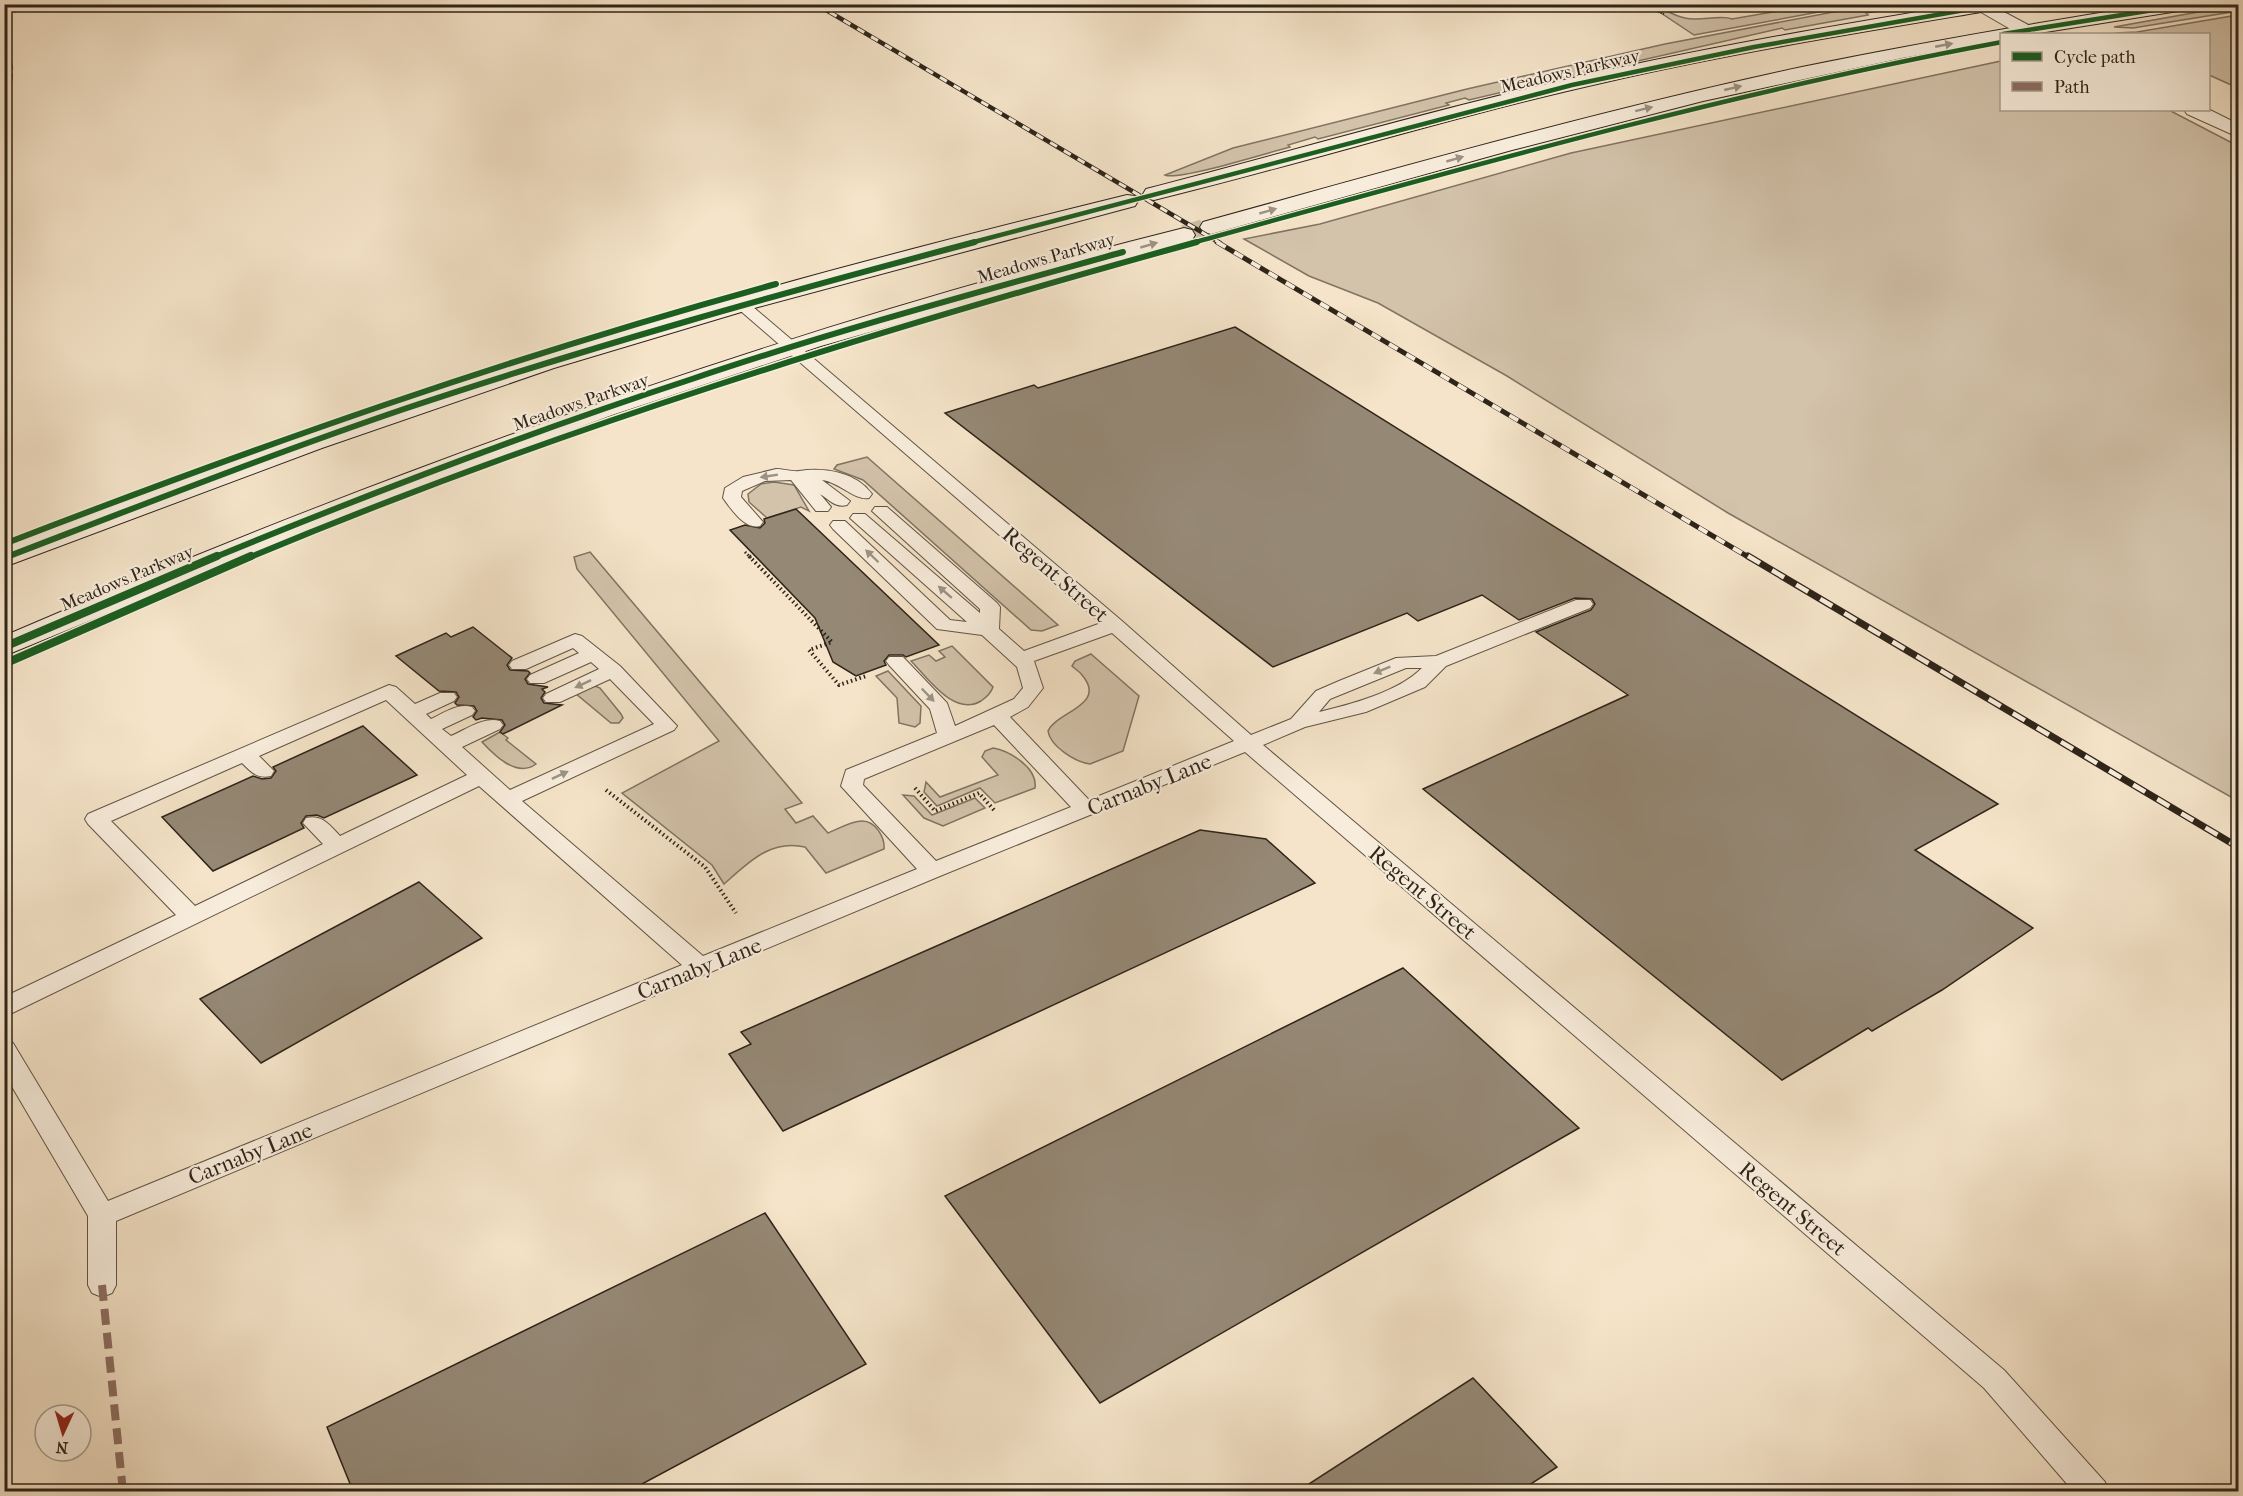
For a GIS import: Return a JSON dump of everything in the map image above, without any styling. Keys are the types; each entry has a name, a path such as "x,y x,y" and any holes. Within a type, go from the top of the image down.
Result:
{"main road":[{"path":"1985,6 2028,33 2191,4"},
{"name":"Meadows Parkway","path":"1154,194 1607,76 1985,6"},
{"path":"1211,227 1477,153 1676,101 1854,62 2000,35"},
{"path":"2196,111 2238,131"},
{"name":"Meadows Parkway","path":"4,558 281,452 423,403 622,339 741,304 1127,201"},
{"name":"Meadows Parkway","path":"4,647 128,593 373,494 518,440 790,348 1184,235"},
{"path":"4,577 45,542"}],"lane":[{"name":"Regent Street","path":"741,304 1250,744 1994,1379 2094,1491"},
{"path":"754,522 732,498 734,488 758,478 793,473 825,474 842,478 863,494"},
{"path":"793,473 824,487 841,501"},
{"path":"793,473 822,507"},
{"path":"881,511 990,607 989,630"},
{"path":"859,518 1021,659 1027,666 1033,688 1021,703 997,716 854,775 852,786 932,871"},
{"path":"839,525 944,625 989,630"},
{"name":"Carnaby Lane","path":"102,1215 932,871 1298,723 1359,708 1418,683 1439,662 1583,604"},
{"path":"1021,659 1115,625"},
{"path":"507,800 667,726 613,670 574,640 519,665"},
{"path":"537,679 592,654"},
{"path":"896,661 940,707 948,736"},
{"path":"553,698 613,670"},
{"path":"192,917 96,819 389,691 507,800 700,967"},
{"path":"413,712 447,697"},
{"path":"430,727 465,711"},
{"path":"997,716 1086,810"},
{"path":"449,745 492,725"},
{"path":"243,754 263,771"},
{"path":"4,1008 482,776"},
{"path":"314,823 338,846"},
{"path":"4,1050 102,1215 102,1285"}],"path":[{"path":"1656,11 1664,14"},
{"path":"742,549 832,642 809,650 839,685 865,675 873,683"},
{"path":"909,781 935,811 979,793 994,810"},
{"path":"597,784 705,867 737,915"}],"shaded area":[{"path":"1649,5 1691,19 1722,17 1732,19 1813,5 1857,5 1694,35"},
{"path":"1870,5 1893,5 1901,8 1785,30 1782,28 1616,66 1612,64 1594,68 1596,70 1469,100 1465,98 1446,103 1449,105 1318,139 1315,137 1288,145 1290,147 1205,170 1173,176 1165,175 1233,148 1467,89 1665,44"},
{"path":"2238,5 2238,11 2133,28 2114,27"},
{"path":"2238,15 2238,88 2210,75 2210,33 2116,33 2137,32"},
{"path":"2000,61 2000,111 2171,111 2238,146 2238,801 1728,513 1507,376 1378,303 1309,276 1244,239 1320,224 1571,153"},
{"path":"867,457 1058,625 1042,631 1031,630 863,480 834,469 837,465"},
{"path":"774,482 794,485 809,511 801,507 767,518 749,502 748,494 761,484"},
{"path":"590,552 802,803 785,809 796,823 813,816 828,833 853,822 867,822 879,831 884,849 826,873 805,847 781,846 751,861 724,884 712,865 622,793 719,741 577,569 574,557"},
{"path":"952,646 993,687 981,701 971,705 951,700 911,661 929,655 936,661 945,657 939,651"},
{"path":"1091,654 1139,696 1123,751 1090,764 1077,760 1058,748 1048,731 1060,718 1085,701 1089,694 1088,685 1072,666 1075,661"},
{"path":"888,671 921,706 920,723 915,727 899,723 897,698 876,676"},
{"path":"595,686 600,688 621,714 623,718 619,723 611,723 575,693"},
{"path":"500,732 508,738 506,740 536,764 529,768 514,767 500,759 482,742"},
{"path":"993,748 1015,757 1028,767 1035,781 1035,788 995,803 980,788 937,806 924,792 926,782 940,797 998,775 982,757 985,751"},
{"path":"903,795 914,796 932,815 975,798 985,808 943,826 924,818"}],"building":[{"path":"1235,327 1998,804 1915,850 2033,928 1942,990 1872,1031 1868,1028 1782,1080 1423,789 1628,695 1536,632 1591,610 1595,604 1592,599 1575,598 1519,620 1482,595 1418,621 1407,613 1273,667 945,413 1034,385 1038,388"},
{"path":"796,509 939,645 906,657 889,655 884,661 886,665 856,676 833,662 815,618 730,530 745,525 760,528 765,523 764,519"},
{"path":"473,627 512,658 507,665 510,670 528,671 530,673 525,679 528,684 548,687 542,689 545,692 541,698 544,703 562,705 503,734 500,732 505,725 502,720 482,718 476,720 473,717 477,711 474,706 457,705 455,703 459,697 456,692 439,691 396,656 446,633 451,637"},
{"path":"363,726 417,775 324,818 317,815 306,816 301,823 304,828 213,871 162,817 253,776 262,779 271,778 276,771 273,767"},
{"path":"1200,830 1266,839 1315,883 783,1131 729,1054 751,1044 741,1032"},
{"path":"419,882 482,938 261,1063 200,999"},
{"path":"1403,968 1579,1128 1100,1403 945,1196"},
{"path":"765,1213 866,1364 629,1491 353,1491 327,1427"},
{"path":"1473,1378 1557,1467 1520,1491 1298,1491"}],"tunnel":[{"path":"1184,235 1211,227"}],"railway":[{"path":"816,4 1220,243"},
{"path":"1217,242 1750,558"},
{"path":"1748,556 2238,847"}],"marked path":[{"path":"4,17 27,4"},
{"path":"4,42 12,66 10,90 4,106"},
{"path":"102,1285 123,1492"}],"cycle path":[{"path":"4,558 292,448 403,409 741,304 1512,99 1754,47 1999,4"},
{"path":"2009,33 2191,4"},
{"path":"4,664 180,586 358,513 629,414 845,343 1098,269 1514,153 1805,81 2000,42"},
{"path":"4,647 346,504 606,408 801,345 1123,252"},
{"path":"4,544 290,436 483,370 776,284"}]}
